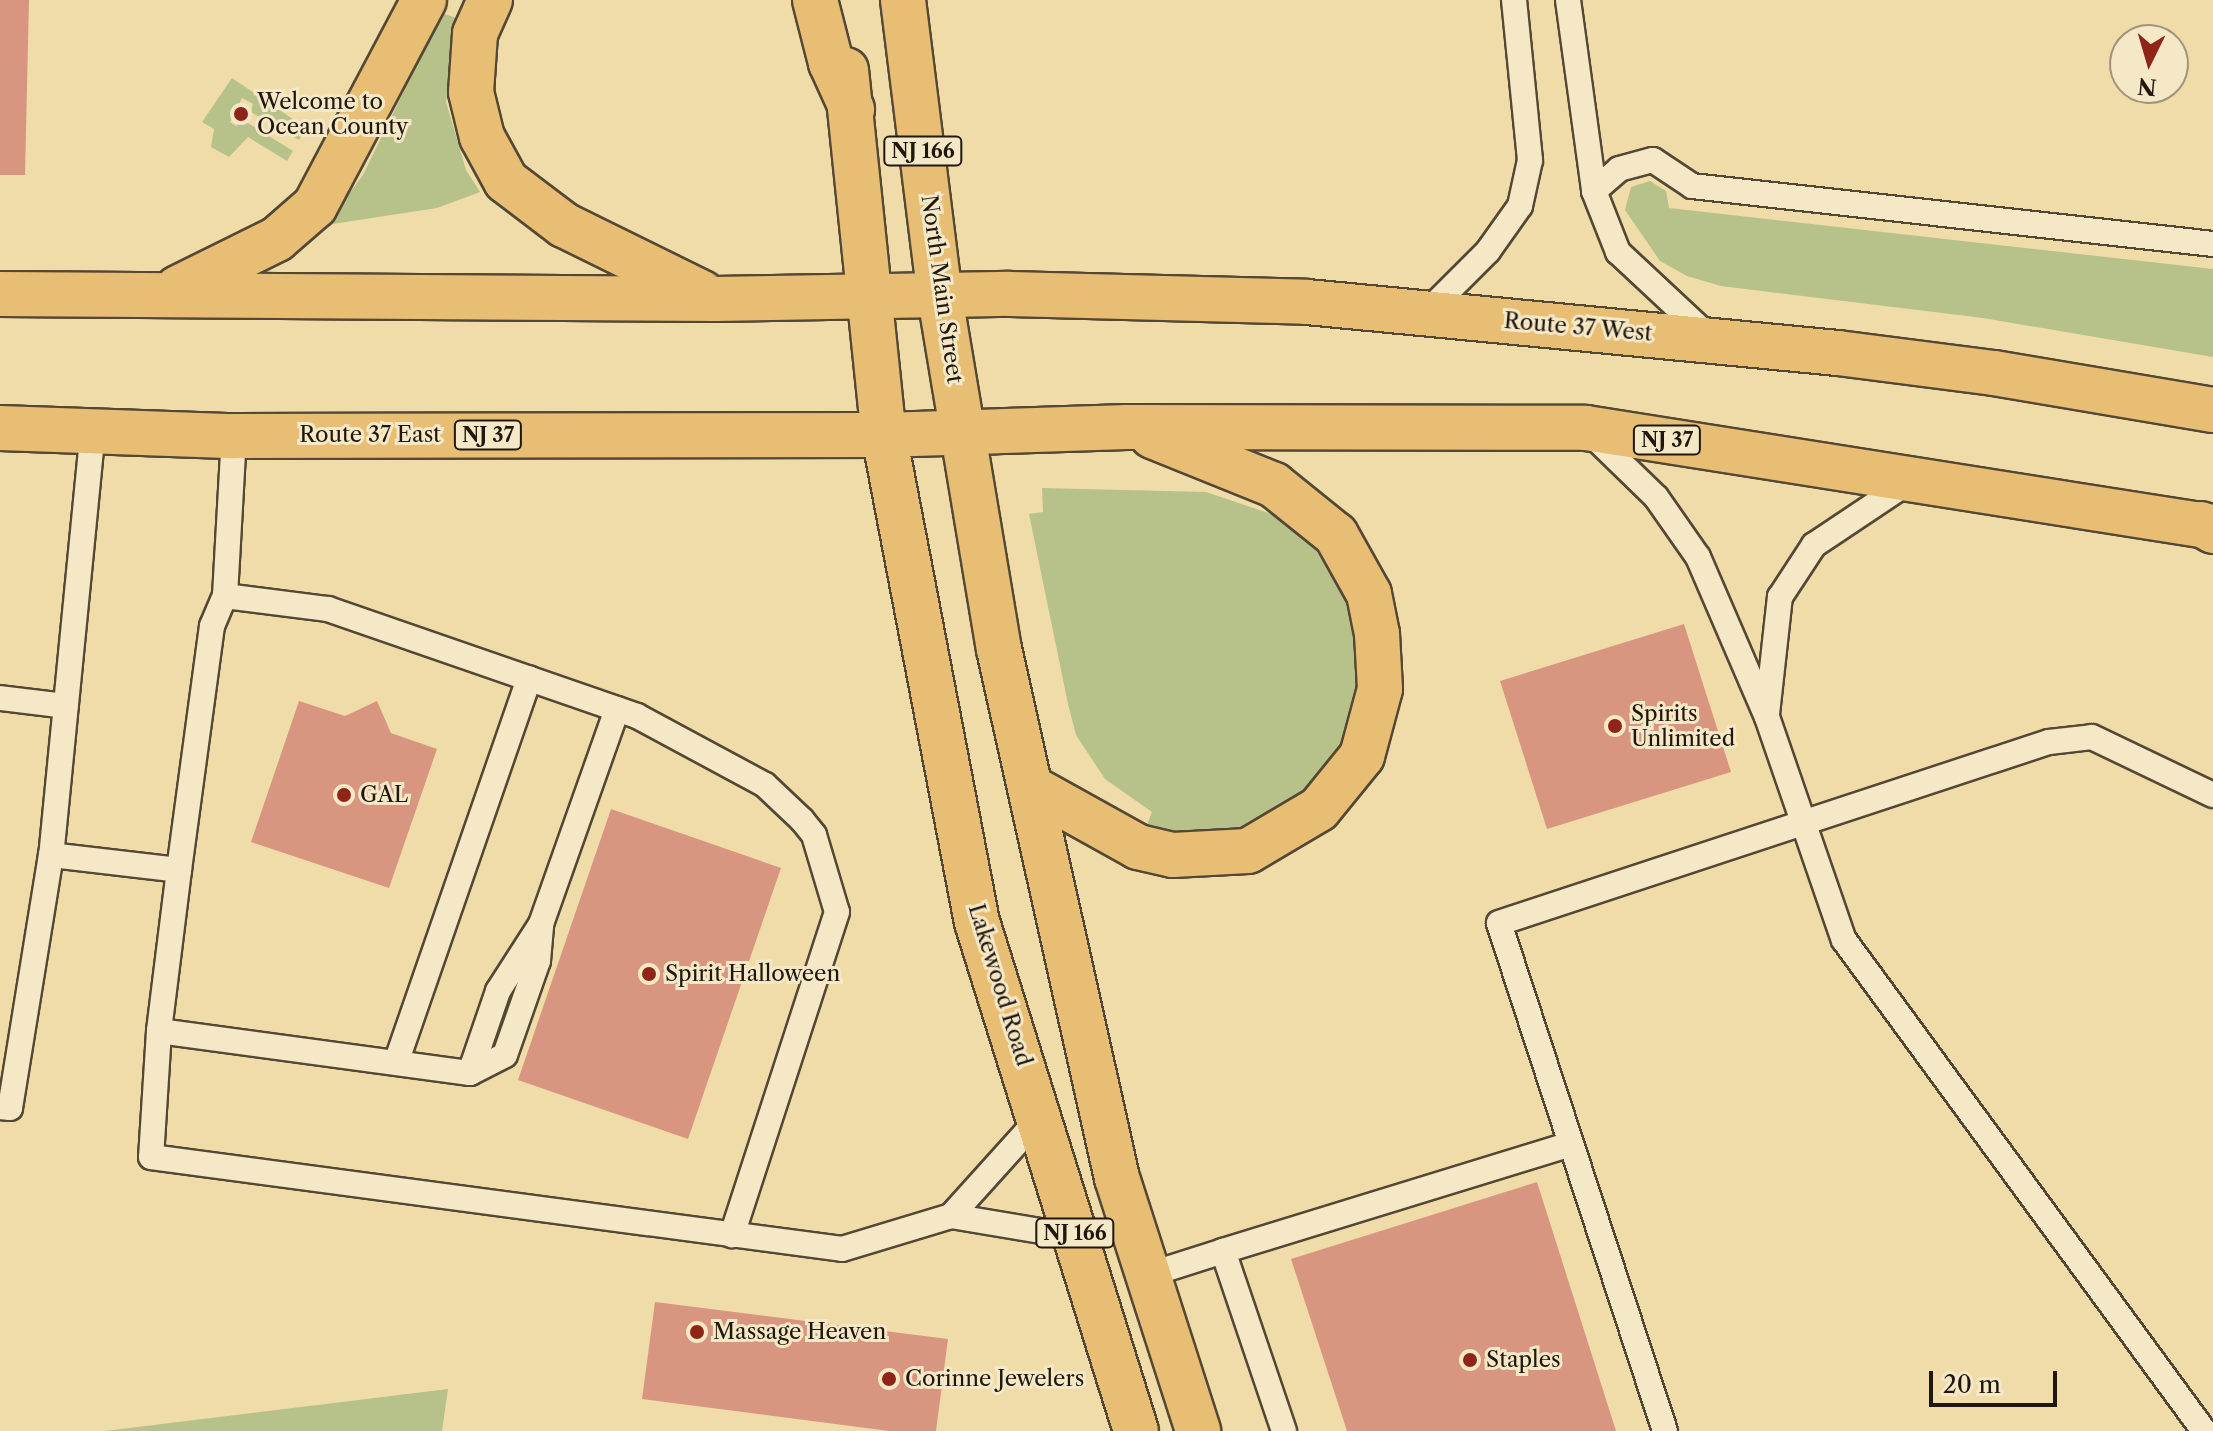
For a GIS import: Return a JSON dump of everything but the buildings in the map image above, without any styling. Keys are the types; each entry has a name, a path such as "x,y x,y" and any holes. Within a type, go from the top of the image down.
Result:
{"main road":[{"path":"168,293 277,239 315,206 424,0"},
{"path":"490,0 475,34 471,92 482,137 506,181 564,225 715,299"},
{"path":"815,0 831,63 852,109"},
{"name":"NJ 166","path":"837,0 852,109 884,435"},
{"name":"North Main Street","path":"904,1 940,297 964,434"},
{"path":"0,294 869,298"},
{"name":"Route 37 West","path":"869,298 1010,294 1307,302 1423,316 1711,339 1994,373 2213,410"},
{"path":"1032,788 1138,847 1173,855 1248,851 1319,809 1362,756 1380,689 1369,594 1336,535 1274,485 1127,427"},
{"name":"NJ 37","path":"884,435 1127,427 1586,428 2209,527"},
{"name":"Route 37 East","path":"0,428 234,436 884,435"},
{"name":"NJ 166","path":"964,434 999,649 1117,1178 1198,1431"},
{"name":"Lakewood Road","path":"884,435 977,922 1041,1116 1136,1431"}],"lane":[{"path":"1423,316 1488,251 1520,206 1530,160 1514,0"},
{"path":"1568,0 1594,191 1618,252 1711,339"},
{"path":"1594,191 1619,169 1653,160 1692,186 2213,244"},
{"path":"1586,428 1656,497 1698,557 1767,717 1844,940 2204,1431"},
{"path":"0,1107 10,1108 51,855 93,429"},
{"path":"234,436 225,596 212,626 179,870 159,1031 151,1157 842,1249 951,1216 1076,1237"},
{"path":"1767,717 1780,597 1814,545 1914,478"},
{"path":"225,596 328,609 617,709 765,785 787,804 814,835 837,912 732,1235"},
{"path":"397,1060 529,678"},
{"path":"0,698 66,706"},
{"path":"159,1031 397,1060 470,1073 505,1055 538,961 541,924 617,709"},
{"path":"1665,1431 1499,923 2049,742 2092,737 2213,795"},
{"path":"51,855 179,870"},
{"path":"951,1216 1041,1116"},
{"path":"1148,1275 1571,1144"},
{"path":"1223,1251 1284,1431"}],"green space":[{"path":"442,13 456,18 446,102 466,170 480,192 437,208 326,225 363,175"},
{"path":"232,78 306,128 299,140 251,112 253,104 242,98 230,122 236,126 243,120 293,151 287,161 248,137 229,157 211,147 214,129 202,122"},
{"path":"1650,181 1666,191 1669,208 2213,269 2213,357 1983,318 1721,286 1687,276 1660,261 1625,210 1631,187"},
{"path":"1042,488 1206,492 1277,516 1315,549 1350,607 1360,683 1344,741 1309,789 1260,823 1223,833 1175,833 1147,825 1152,812 1105,779 1076,735 1068,704 1029,514 1043,512"},
{"path":"448,1389 442,1431 105,1431"}],"place":[{"name":"Welcome to Ocean County","path":"241,114"},
{"name":"Spirits Unlimited","path":"1615,726"},
{"name":"GAL","path":"344,795"},
{"name":"Spirit Halloween","path":"649,974"},
{"name":"Massage Heaven","path":"697,1332"},
{"name":"Staples","path":"1470,1360"},
{"name":"Corinne Jewelers","path":"889,1379"}]}
